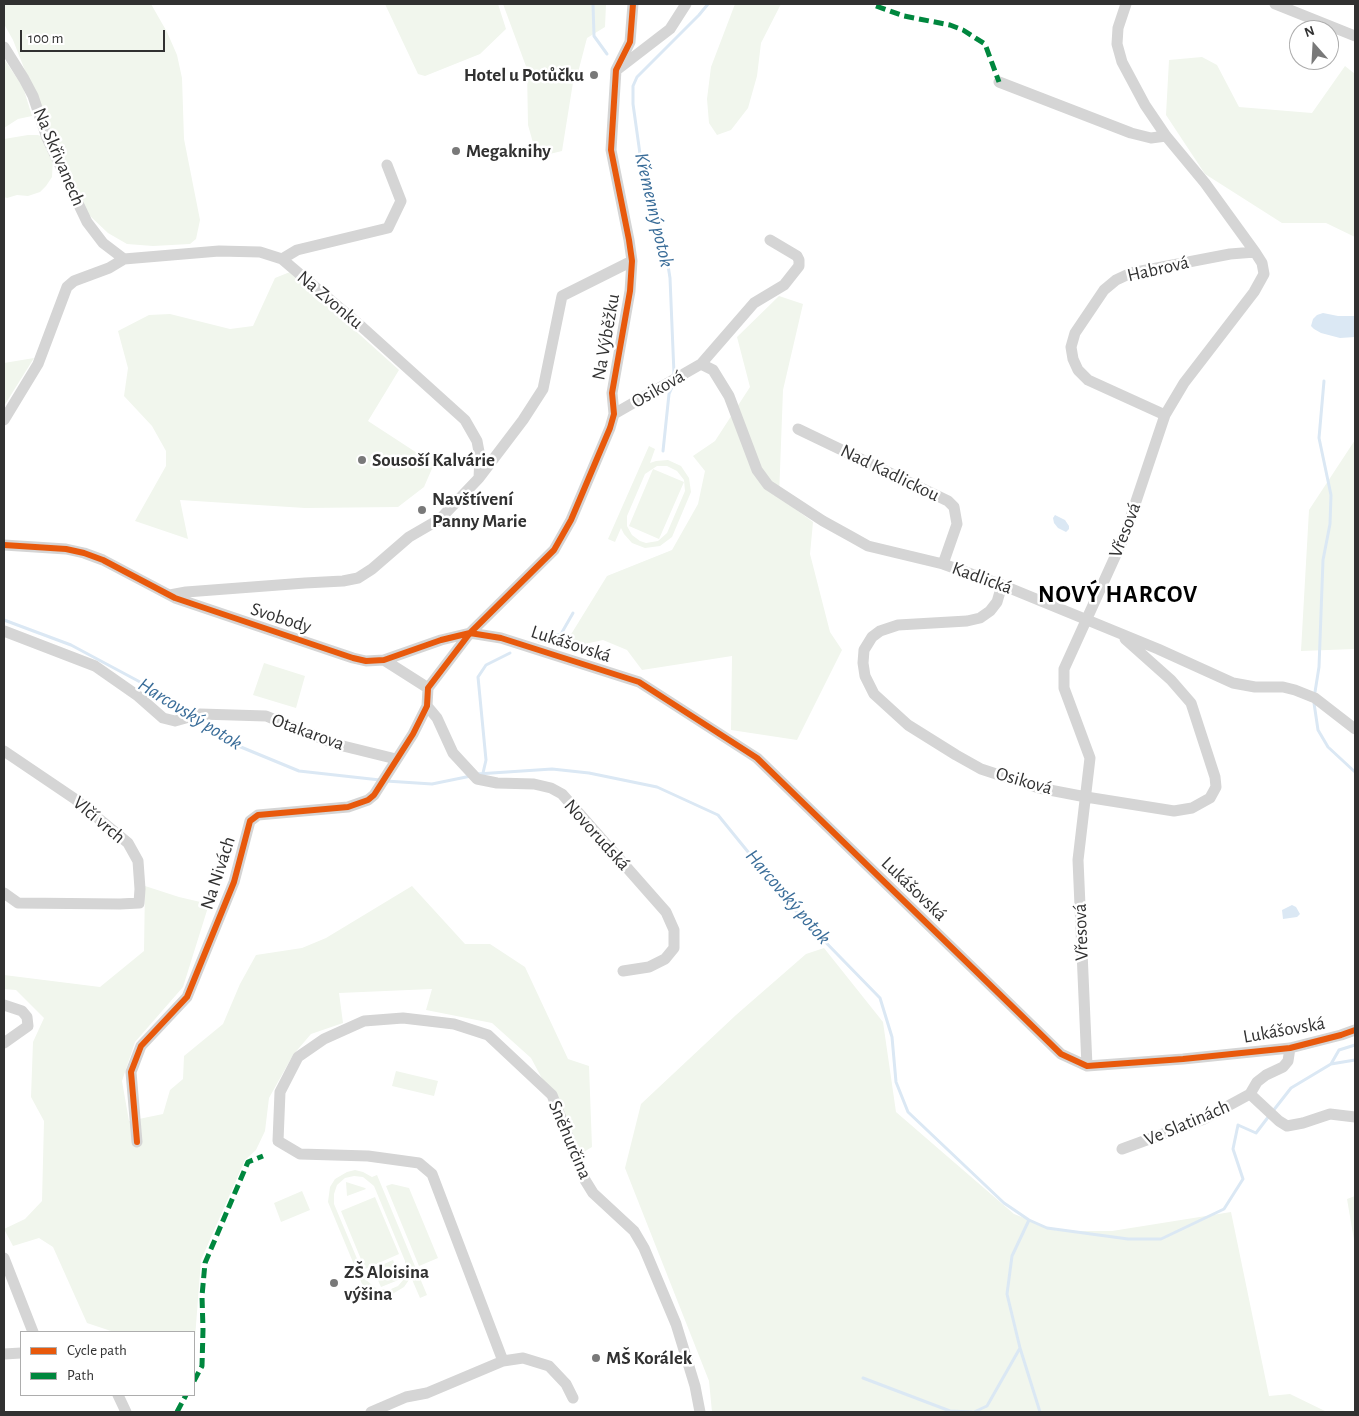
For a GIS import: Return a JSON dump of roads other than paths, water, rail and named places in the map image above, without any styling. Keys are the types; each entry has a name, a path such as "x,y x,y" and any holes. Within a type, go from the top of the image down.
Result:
{"street":[{"name":"Na Výběžku","path":"470,633 554,550 571,520 610,428 614,414 612,393 630,291 632,261 611,150 616,70 630,42 632,4"},
{"path":"616,70 670,28 686,4"},
{"name":"Vřesová","path":"1087,1066 1078,860 1090,758 1064,688 1064,668 1124,537 1165,415 1184,383 1258,286 1264,274 1262,263 1255,252 1205,183 1166,136 1145,105 1122,62 1117,44 1118,28 1126,4"},
{"path":"1275,4 1355,36"},
{"name":"Na Skřivanech","path":"4,47 33,96 47,138 87,222 103,243 124,259"},
{"path":"999,82 1131,133 1151,138 1166,136"},
{"name":"Na Zvonku","path":"387,165 401,201 388,228 296,250 282,259 362,327 465,420 477,441 480,457 479,478"},
{"name":"Osiková","path":"614,414 701,364 754,303 784,285 798,266 799,260 796,256 770,240"},
{"path":"4,420 38,364 67,287 74,282 109,268 124,259 219,251 260,252 282,259"},
{"name":"Habrová","path":"1165,415 1088,380 1078,370 1073,359 1071,347 1075,333 1104,290 1116,280 1131,273 1230,254 1255,252"},
{"path":"170,595 196,591 343,582 358,578 409,537 440,520 479,478 523,420 543,389 562,296 632,261"},
{"name":"Kadlická","path":"701,364 713,370 729,396 756,470 768,485 823,522 868,546 943,564 1002,585 1167,653 1233,683 1255,687 1283,687 1315,698 1355,729"},
{"name":"Nad Kadlickou","path":"798,429 948,501 954,506 957,524 943,564"},
{"name":"Svobody","path":"4,546 66,549 84,553 103,560 170,595 201,607 366,661 384,660 441,640 470,633"},
{"name":"Osiková","path":"1002,585 997,602 990,611 980,618 967,621 898,625 880,630 872,637 864,650 862,663 865,676 874,694 908,725 956,755 981,768 1040,788 1174,811 1202,804 1210,798 1216,787 1215,777 1191,703 1171,680 1120,634"},
{"name":"Otakarova","path":"4,631 95,666 138,696 163,718 176,721 200,714 266,716 335,744 396,759"},
{"path":"428,706 428,688 470,633"},
{"name":"Lukášovská","path":"470,633 501,638 639,682 757,758 1061,1054 1087,1066 1183,1059 1290,1048 1355,1030"},
{"path":"384,660 428,688"},
{"name":"Na Nivách","path":"138,1142 130,1072 140,1046 187,997 234,882 250,821 258,815 348,807 368,800 374,795 413,734 428,706"},
{"name":"Novorudská","path":"428,706 437,718 453,753 477,779 497,783 534,784 551,788 562,794 666,912 674,930 674,948 665,959 649,967 623,971"},
{"name":"Vlčí vrch","path":"4,751 75,799 128,843 138,861 140,889 139,903 120,904 18,903 4,893"},
{"path":"4,1005 22,1011 27,1017 28,1026 4,1043"},
{"name":"Sněhurčina","path":"503,1360 432,1174 419,1163 368,1156 300,1154 278,1141 280,1092 298,1057 324,1038 364,1022 403,1018 454,1024 488,1035 552,1095 584,1180 593,1193 634,1231 644,1248 676,1324 695,1386 700,1412"},
{"name":"Ve Slatinách","path":"1122,1149 1204,1120 1250,1094 1257,1082 1288,1062 1290,1048"},
{"name":"Ve Slatinách","path":"1250,1094 1287,1126 1330,1114 1355,1117"},
{"path":"4,1258 33,1331"},
{"path":"4,1354 20,1353"},
{"path":"371,1412 406,1397 427,1393 503,1360 523,1358 549,1366 566,1384 573,1398"},
{"path":"118,1396 126,1412"}],"waterway":[{"name":"Křemenný potok","path":"593,4 594,36 607,54"},
{"name":"Křemenný potok","path":"674,374 670,278 664,240 641,161 633,104 633,86 637,77 708,4"},
{"path":"1315,692 1319,667 1323,560 1330,524 1331,495 1319,438 1324,381"},
{"name":"Křemenný potok","path":"663,451 669,394 673,385"},
{"name":"Křemenný potok","path":"539,641 561,634 573,613"},
{"name":"Harcovský potok","path":"4,620 71,645 155,690 190,714"},
{"name":"Křemenný potok","path":"483,773 486,760 478,677 486,665 510,653"},
{"path":"1314,703 1318,730 1328,747 1355,772"},
{"name":"Harcovský potok","path":"197,719 236,745 299,771 380,780"},
{"name":"Harcovský potok","path":"477,774 552,769 589,773 657,787 718,815 801,917 880,998 892,1037 896,1082 908,1112 1004,1203 1029,1220 1047,1228 1128,1239 1161,1239 1224,1209 1243,1179 1233,1149 1238,1125 1256,1133 1269,1116"},
{"name":"Harcovský potok","path":"386,781 432,784 471,776"},
{"name":"Harcovský potok","path":"1273,1111 1291,1088 1331,1064 1339,1050 1355,1045"},
{"path":"1331,1064 1355,1060"},
{"path":"1029,1220 1012,1256 1007,1294 1020,1348 1040,1412"},
{"path":"974,1412 987,1406 1020,1348"},
{"path":"863,1378 950,1411 972,1412"}],"place":[{"name":"Hotel u Potůčku","path":"594,75"},
{"name":"Megaknihy","path":"456,151"},
{"name":"Sousoší Kalvárie","path":"362,460"},
{"name":"Navštívení Panny Marie","path":"422,510"},
{"name":"ZŠ Aloisina výšina","path":"334,1283"},
{"name":"MŠ Korálek","path":"596,1358"}],"district":[{"name":"NOVÝ HARCOV","path":"1118,595"}]}
